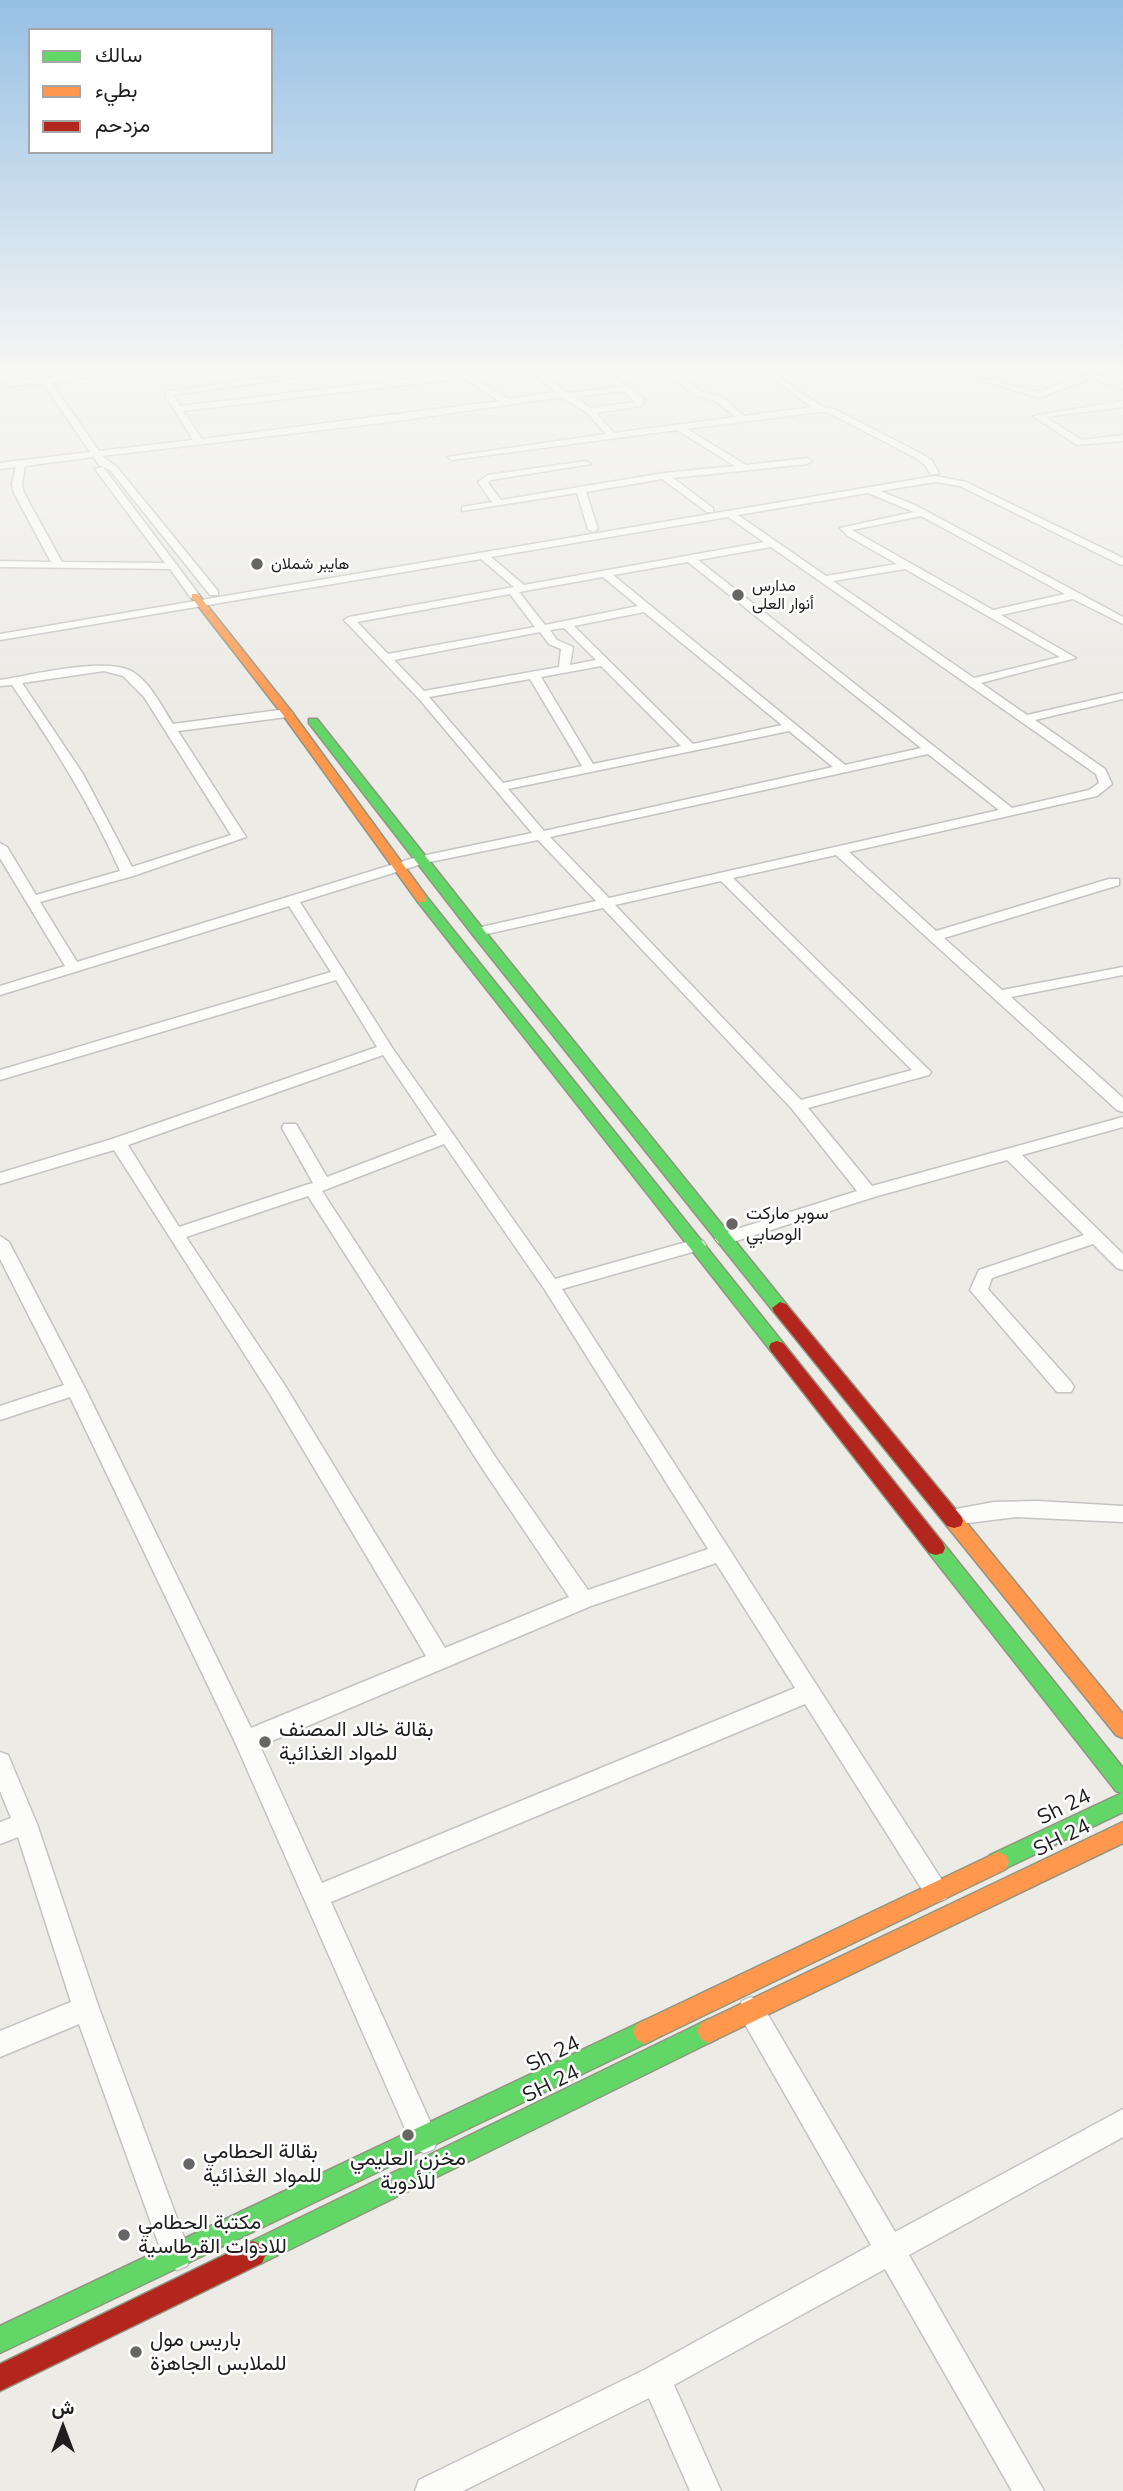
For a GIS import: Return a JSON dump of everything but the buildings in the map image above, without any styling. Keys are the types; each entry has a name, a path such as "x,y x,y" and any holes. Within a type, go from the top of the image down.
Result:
{"street":[{"path":"14,485 13,488 59,566"},
{"path":"111,485 197,600 287,713 397,867 1123,1784"},
{"path":"126,485 221,601"},
{"path":"485,485 498,503"},
{"path":"465,509 609,485"},
{"path":"677,485 710,510"},
{"path":"221,601 593,530 860,485"},
{"path":"0,631 197,600 221,601 901,485"},
{"path":"964,485 1123,562"},
{"path":"984,485 1123,552"},
{"path":"581,490 593,530"},
{"path":"870,490 922,513 1123,621"},
{"path":"729,513 1123,785"},
{"path":"922,513 845,528 851,534 1070,658 972,682"},
{"path":"775,543 349,620 421,695 541,835 799,1106 868,1193"},
{"path":"483,555 517,589 540,627 557,646 566,648 564,669"},
{"path":"691,559 1008,811"},
{"path":"0,564 172,566"},
{"path":"825,579 910,565"},
{"path":"605,574 843,769"},
{"path":"995,614 1075,595"},
{"path":"0,637 197,600"},
{"path":"385,658 646,608"},
{"path":"566,624 690,748"},
{"path":"421,695 604,662"},
{"path":"270,665 478,932 724,1239 1123,1729"},
{"path":"0,683 104,668 127,673 149,695 239,837 128,873 32,900"},
{"path":"534,675 590,769"},
{"path":"15,681 64,753 116,846 128,873"},
{"path":"1025,719 1123,696"},
{"path":"169,728 287,713"},
{"path":"500,787 791,727"},
{"path":"0,991 422,860 928,750"},
{"path":"478,932 1093,793 1106,784 1101,772"},
{"path":"841,852 1123,1107"},
{"path":"2,854 73,968"},
{"path":"724,877 923,1072 799,1106"},
{"path":"934,936 1114,882"},
{"path":"292,900 386,1049 551,1286 937,1891"},
{"path":"1000,995 1122,972"},
{"path":"0,1075 340,974"},
{"path":"0,1179 118,1143 386,1049"},
{"path":"724,1239 868,1193 1123,1122"},
{"path":"290,1128 317,1187 358,1256 489,1463 583,1600"},
{"path":"175,1234 317,1187 447,1137"},
{"path":"118,1143 277,1389 439,1658"},
{"path":"1012,1154 1123,1264"},
{"path":"1064,1387 979,1290 980,1283 985,1274 1096,1237"},
{"path":"0,1242 75,1388 246,1741 424,2139"},
{"path":"551,1286 697,1245"},
{"path":"0,1413 75,1388"},
{"path":"952,1517 984,1509 1030,1508 1123,1514"},
{"path":"246,1741 583,1600 721,1553"},
{"path":"315,1897 809,1692"},
{"path":"0,1762 177,2256"},
{"name":"Sh 24","path":"0,2340 1123,1802"},
{"path":"0,1833 24,1824"},
{"name":"SH 24","path":"0,2378 751,2010 1123,1832"},
{"path":"0,2045 86,2008"},
{"path":"751,2010 1028,2491"},
{"path":"430,2491 656,2379 889,2250 1120,2130"},
{"path":"656,2379 706,2491"}],"traffic: fast":[{"path":"313,721 478,932 780,1308"},
{"path":"422,899 777,1347"},
{"path":"936,1548 1123,1784"},
{"path":"998,1862 1123,1802"},
{"path":"253,2254 709,2031"},
{"path":"0,2340 645,2032"}],"traffic: slow":[{"path":"195,596 287,713 422,899"},
{"path":"954,1521 1123,1729"},
{"path":"709,2031 1123,1832"},
{"path":"645,2032 998,1862"}],"traffic: jam":[{"path":"780,1308 954,1521"},
{"path":"777,1347 936,1548"},
{"path":"0,2378 253,2254"}],"place":[{"name":"هايبر شملان","path":"257,564"},
{"name":"مدارس أنوار العلى","path":"738,595"},
{"name":"سوبر ماركت الوصابي","path":"732,1224"},
{"name":"بقالة خالد المصنف للمواد الغذائية","path":"265,1742"},
{"name":"مخزن العليمي للأدوية","path":"408,2135"},
{"name":"بقالة الحطامي للمواد الغذائية","path":"189,2164"},
{"name":"مكتبة الحطامي للادوات القرطاسية","path":"124,2235"},
{"name":"باريس مول للملابس الجاهزة","path":"136,2352"}]}
